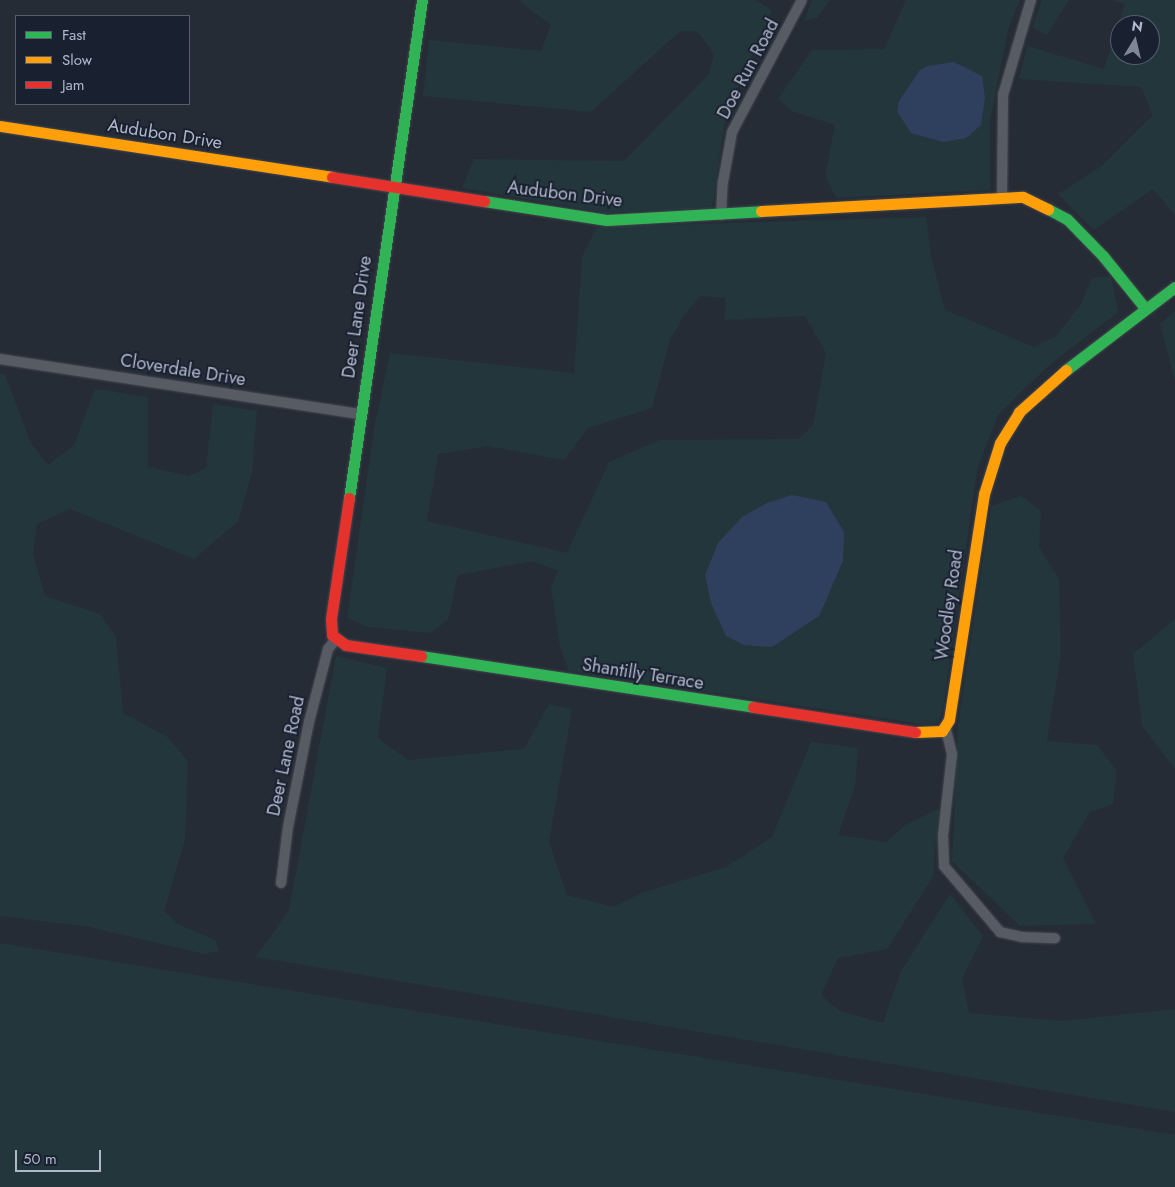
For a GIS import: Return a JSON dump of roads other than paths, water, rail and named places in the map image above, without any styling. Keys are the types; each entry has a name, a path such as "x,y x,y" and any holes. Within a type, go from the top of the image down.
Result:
{"street":[{"name":"Deer Lane Drive","path":"336,639 330,629 331,619 422,0"},
{"name":"Doe Run Road","path":"721,215 723,182 732,132 802,0"},
{"path":"1002,196 1003,95 1031,0"},
{"name":"Audubon Drive","path":"0,126 607,220 721,215 1002,196 1036,201 1068,219 1103,256 1145,308"},
{"name":"Woodley Road","path":"1055,938 1022,937 1000,932 944,866 943,836 952,754 945,726 955,686 984,494 1000,443 1019,412 1048,383 1175,286"},
{"name":"Cloverdale Drive","path":"0,359 361,414"},
{"name":"Shantilly Terrace","path":"336,639 356,648 927,734 942,731 945,726"},
{"name":"Deer Lane Road","path":"281,883 288,827 309,722 328,649 336,639"}],"water":[{"path":"954,62 982,76 985,98 981,125 966,138 943,142 911,133 897,111 899,101 920,70 928,66"},
{"path":"792,495 826,502 844,532 843,561 819,616 772,647 744,645 726,636 711,603 705,575 718,543 742,517 767,503"}]}
